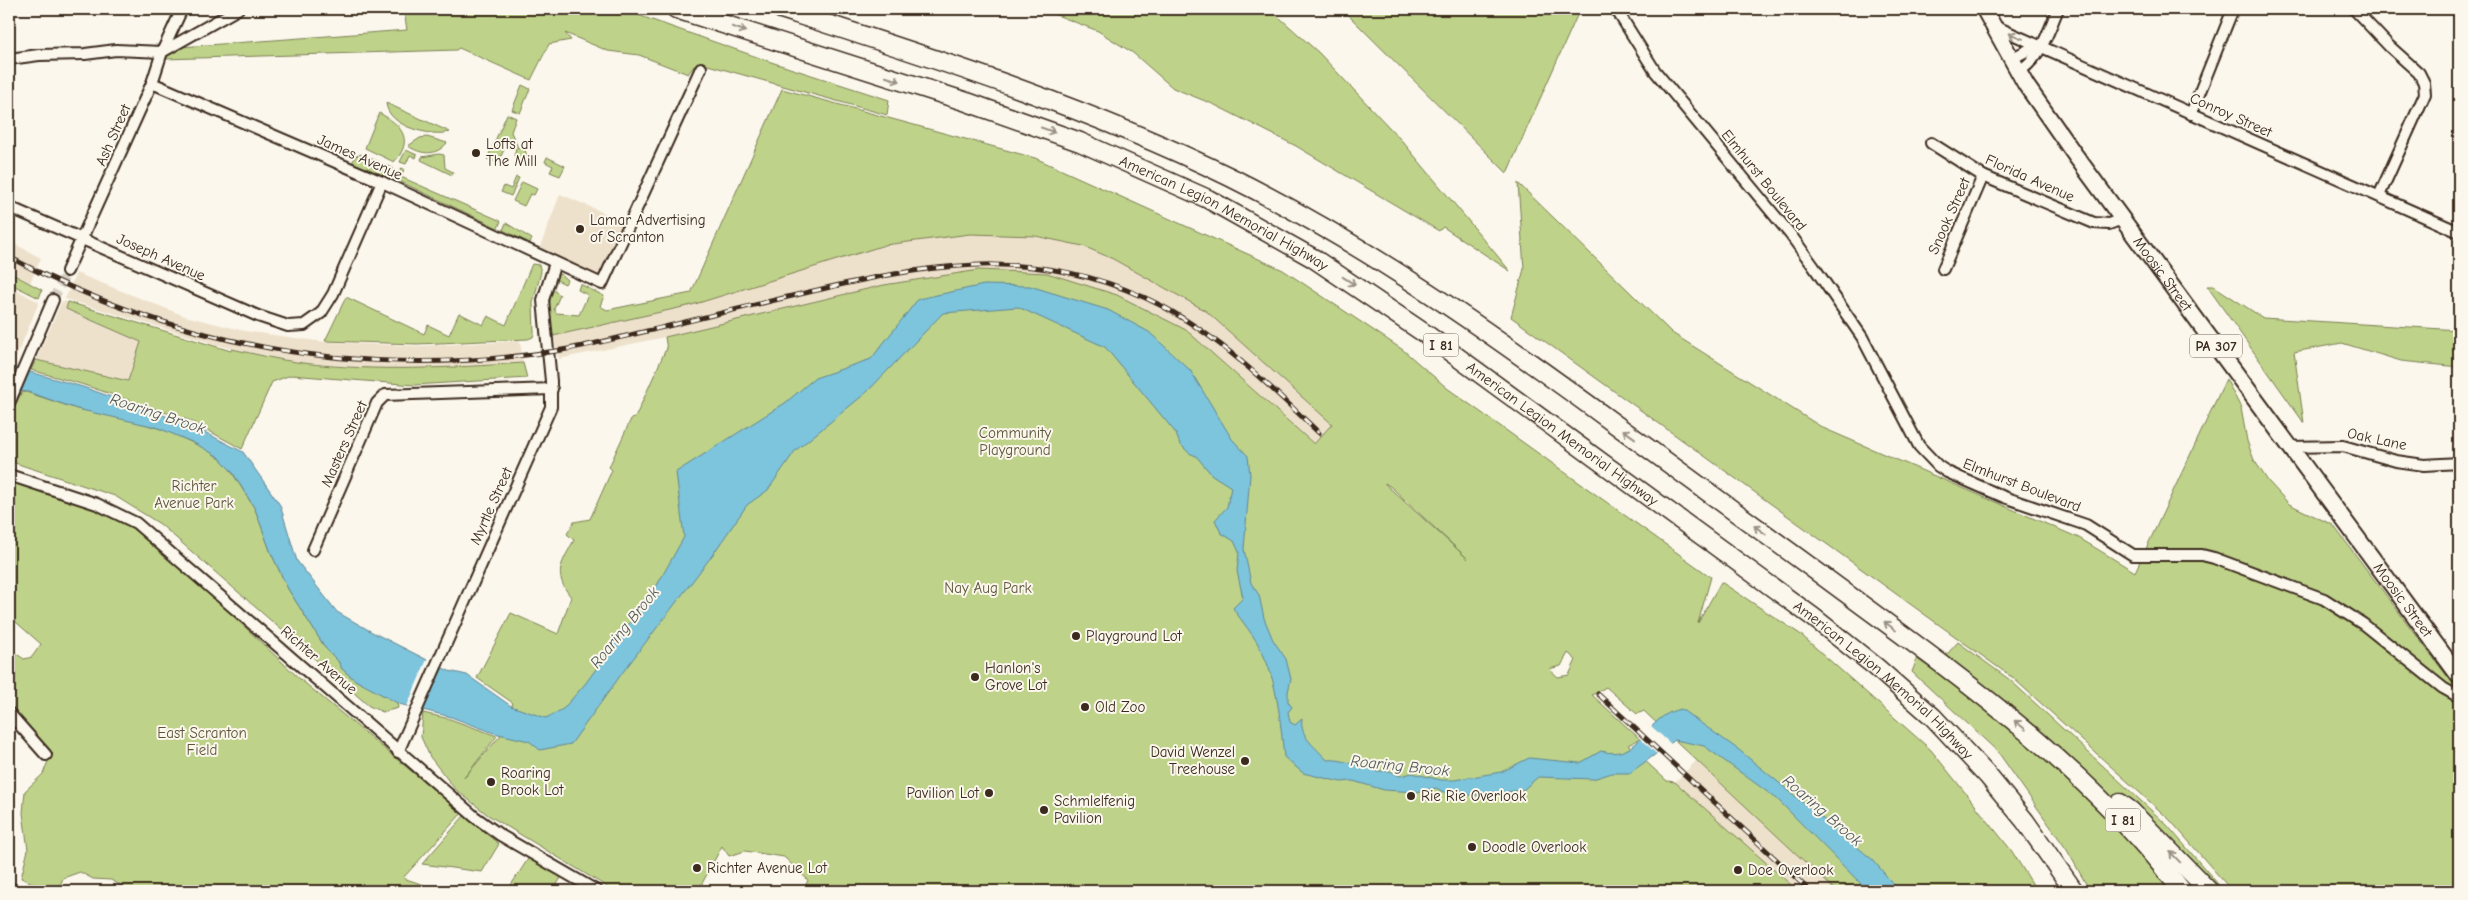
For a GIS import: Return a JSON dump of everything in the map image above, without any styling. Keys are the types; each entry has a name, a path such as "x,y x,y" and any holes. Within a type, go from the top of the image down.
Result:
{"highway":[{"name":"American Legion Memorial Highway","path":"676,9 967,102 1080,142 1208,199 1270,232 1348,280 1773,587 1876,667 1933,717 1988,776 2030,828 2074,891"},
{"name":"American Legion Memorial Highway","path":"781,9 994,78 1107,121 1232,178 1356,246 1430,292 1492,334 1864,606 1995,705 2057,756 2116,812 2182,891"},
{"path":"2057,756 2131,812 2209,891"}],"main road":[{"name":"Moosic Street","path":"1984,9 2014,66 2056,128 2459,676"}],"street":[{"name":"Ash Street","path":"68,271 152,83 162,52 182,9"},
{"path":"9,58 116,50 162,52 238,9"},
{"name":"Elmhurst Boulevard","path":"1616,9 1655,71 1790,234 1814,268 1862,337 1919,446 1938,466 1947,472 2004,497 2086,525 2134,555 2202,555 2324,599 2363,624 2443,688 2459,697"},
{"path":"2014,66 2026,68 2038,54 2058,9"},
{"path":"2191,114 2233,9"},
{"path":"2354,9 2389,46 2419,73 2424,83 2425,94 2379,196"},
{"name":"Conroy Street","path":"1991,24 2459,232"},
{"path":"2014,66 2032,48 2041,47"},
{"name":"James Avenue","path":"152,83 382,182 602,284 701,68"},
{"name":"Florida Avenue","path":"1931,143 1983,176 2094,223 2109,224 2122,218"},
{"name":"Snook Street","path":"1943,269 1983,176"},
{"name":"Joseph Avenue","path":"9,207 258,316 288,326 304,325 320,313 333,294 382,182"},
{"name":"Myrtle Street","path":"398,752 551,407 552,389 543,300 555,263"},
{"path":"9,404 54,300"},
{"name":"Masters Street","path":"313,550 377,403 384,394 458,394 552,389"},
{"name":"Oak Lane","path":"2289,447 2343,446 2396,461 2424,465 2459,463"},
{"name":"Richter Avenue","path":"9,475 97,504 124,516 148,531 321,681 398,752 475,817 500,835 598,891"},
{"path":"9,713 46,755"},
{"path":"9,888 16,891"}],"shaded area":[{"name":"Lamar Advertising of Scranton","path":"560,194 626,222 601,280 537,255"},
{"path":"970,234 1022,235 1056,240 1083,246 1113,259 1206,311 1332,424 1315,444 1186,330 979,270 884,285 665,337 559,359 553,336 692,305 858,252 914,240"},
{"path":"9,241 41,258 30,283 9,270"},
{"path":"76,273 185,316 245,331 325,342 417,346 520,341 523,363 432,369 380,369 301,363 232,349 65,299"},
{"path":"9,286 39,302 16,358 9,356"},
{"path":"62,301 68,302 66,309 141,342 128,381 36,360"},
{"path":"1697,760 1836,891 1798,891 1675,782"}],"green space":[{"path":"408,9 621,9 771,62 889,100 887,115 697,62 688,74 639,55 608,51 565,33 571,40 549,44 531,80 459,48 456,50 165,59 171,49 181,47 407,30 404,11 408,13"},
{"path":"1041,9 1270,9 1319,53 1403,142 1510,271 1443,227 1439,231 1296,146 1215,105 1173,88 1133,53 1098,31"},
{"path":"1342,9 1580,9 1507,173"},
{"path":"522,85 530,89 520,113 512,110"},
{"name":"Nay Aug Park","path":"782,89 1035,158 1283,270 1403,350 1447,388 1711,577 1698,623 1721,582 1800,634 1931,750 2011,850 2037,891 1836,891 1644,711 1637,714 1606,687 1592,695 1640,739 1628,745 1667,781 1675,782 1798,891 803,891 808,880 784,857 745,851 729,856 722,846 698,891 614,891 488,815 455,789 430,757 421,737 423,713 450,719 497,736 464,778 500,736 513,703 477,678 511,613 558,634 571,597 565,589 560,574 563,562 574,540 567,534 574,522 590,519 612,470 609,467 631,419 635,418 667,350 665,337 884,285 979,270 1047,273 1117,295 1186,330 1314,444 1332,424 1206,311 1113,259 1083,246 1035,236 970,234 885,245 692,305 553,336 550,320 550,299 554,276 560,274 567,280 565,284 557,280 552,289 560,295 554,309 556,313 579,315 588,295 578,290 580,284 604,296 600,306 607,310 691,293","holes":["1385,484 1391,487 1468,559","1568,653 1576,660 1569,675 1558,677 1549,669 1561,666"]},
{"path":"386,103 450,132 432,133 402,124 394,118"},
{"path":"379,113 394,122 403,133 404,147 394,162 365,148"},
{"path":"507,114 516,118 511,132 518,148 524,147 527,156 525,160 514,156 516,149 506,145 498,163 487,159"},
{"path":"427,137 447,143 438,150 429,153 418,151 408,146 420,138"},
{"path":"406,150 417,155 416,158 410,155 406,164 400,162"},
{"path":"360,154 379,162 375,173 352,163 356,155 359,156"},
{"path":"444,155 445,168 453,172 452,175 421,160 422,157"},
{"path":"547,157 565,166 560,176 550,172 553,166 545,162"},
{"path":"382,164 393,168 389,179 378,174"},
{"path":"401,168 404,169 401,177 501,221 498,228 399,181 397,177"},
{"path":"516,177 519,178 511,196 501,192 504,186 511,189"},
{"path":"522,182 537,189 534,195 530,194 524,206 513,201"},
{"path":"1518,183 1672,333 1823,428 2079,538 2135,572 2226,379 2241,408 2247,441 2254,460 2268,481 2289,504 2333,525 2459,692 2459,891 2232,891 2170,820 2013,678 1511,317 1524,269"},
{"path":"506,223 532,239 530,243 503,230"},
{"path":"532,264 539,265 541,272 533,303 534,333 533,337 528,339 417,344 325,341 346,297 424,334 428,325 449,335 459,313 483,325 488,316 506,325"},
{"path":"9,272 42,290 39,298 9,283"},
{"path":"2207,286 2214,286 2263,318 2459,330 2459,367 2401,361 2342,343 2294,352 2304,423"},
{"path":"68,302 231,351 232,349 294,362 358,368 440,368 523,363 527,378 414,385 291,375 272,382 242,449 191,421 81,384 31,370 36,360 128,381 141,342 66,309"},
{"name":"Richter Avenue Park","path":"26,392 77,409 128,419 167,431 206,449 226,463 255,509 271,553 288,589 326,649 338,661 342,669 355,680 397,701 398,708 383,712 369,706 160,524 115,496 9,461 9,420 21,393"},
{"name":"East Scranton Field","path":"9,480 88,502 145,533 300,679 462,813 403,878 442,891 131,891 111,880 93,879 80,872 63,878 58,891 52,891 21,878 28,850 23,813 25,791 43,774 50,756 9,710 9,649 24,659 32,657 41,644 9,616"},
{"path":"1958,642 2010,680 2167,825 2224,891 2090,891 2067,850 1998,752 1912,672 1917,659 1933,670"},
{"path":"464,816 499,844 482,872 422,864"},
{"path":"530,856 562,876 553,891 507,891"}],"water":[{"path":"984,285 1030,286 1108,310 1149,332 1190,370 1232,439 1248,456 1250,475 1244,549 1251,583 1259,595 1264,618 1273,640 1286,659 1291,679 1288,692 1288,702 1292,707 1288,712 1290,722 1295,725 1302,719 1303,731 1306,737 1327,760 1338,760 1371,767 1376,771 1390,771 1400,776 1412,773 1441,780 1454,780 1501,772 1529,758 1580,763 1601,751 1615,753 1626,750 1635,744 1659,720 1669,713 1681,709 1739,750 1873,860 1899,891 1868,891 1777,799 1704,746 1675,740 1630,773 1612,773 1593,779 1538,777 1523,790 1481,795 1449,795 1436,788 1416,792 1384,790 1353,781 1341,782 1303,773 1284,757 1275,689 1267,663 1258,644 1233,608 1243,598 1237,571 1239,552 1234,541 1221,533 1215,520 1227,507 1231,487 1212,475 1196,456 1189,453 1180,444 1175,432 1105,347 1018,307 943,313 867,392 795,451 768,490 747,505 711,557 623,672 571,744 540,750 529,741 494,733 451,717 399,704 355,680 342,669 338,661 326,649 288,589 271,553 255,509 233,473 219,457 194,443 156,427 77,409 28,392 9,390 9,366 83,387 191,425 243,452 280,505 297,561 337,612 449,671 467,675 511,706 546,718 563,709 585,684 656,587 684,537 676,472 785,403 815,378 871,359 918,299"}],"pier":[{"path":"428,657 442,665 421,714 407,706"},
{"path":"1650,725 1672,745 1659,756 1638,737"}],"tunnel":[{"path":"53,300 67,271"}],"railway":[{"path":"9,257 74,288 140,314 207,334 275,349 344,358 414,361 484,359 568,349 866,279 910,272 994,265 1036,267 1077,275 1119,287 1162,306 1205,333 1245,364 1319,433"},
{"path":"1598,694 1810,891"}],"place":[{"name":"Lofts at The Mill","path":"476,153"},
{"name":"Lamar Advertising of Scranton","path":"580,229"},
{"name":"Playground Lot","path":"1076,636"},
{"name":"Hanlon's Grove Lot","path":"975,677"},
{"name":"Old Zoo","path":"1085,707"},
{"name":"David Wenzel Treehouse","path":"1245,761"},
{"name":"Roaring Brook Lot","path":"491,782"},
{"name":"Pavilion Lot","path":"989,793"},
{"name":"Rie Rie Overlook","path":"1411,796"},
{"name":"Schmlelfenig Pavilion","path":"1044,810"},
{"name":"Doodle Overlook","path":"1472,847"},
{"name":"Richter Avenue Lot","path":"697,868"},
{"name":"Doe Overlook","path":"1738,870"}],"water label":[{"name":"Roaring Brook","path":"158,413"},
{"name":"Roaring Brook","path":"624,627"},
{"name":"Roaring Brook","path":"1400,765"},
{"name":"Roaring Brook","path":"1823,810"}],"park label":[{"name":"Community Playground","path":"1015,442"}]}
